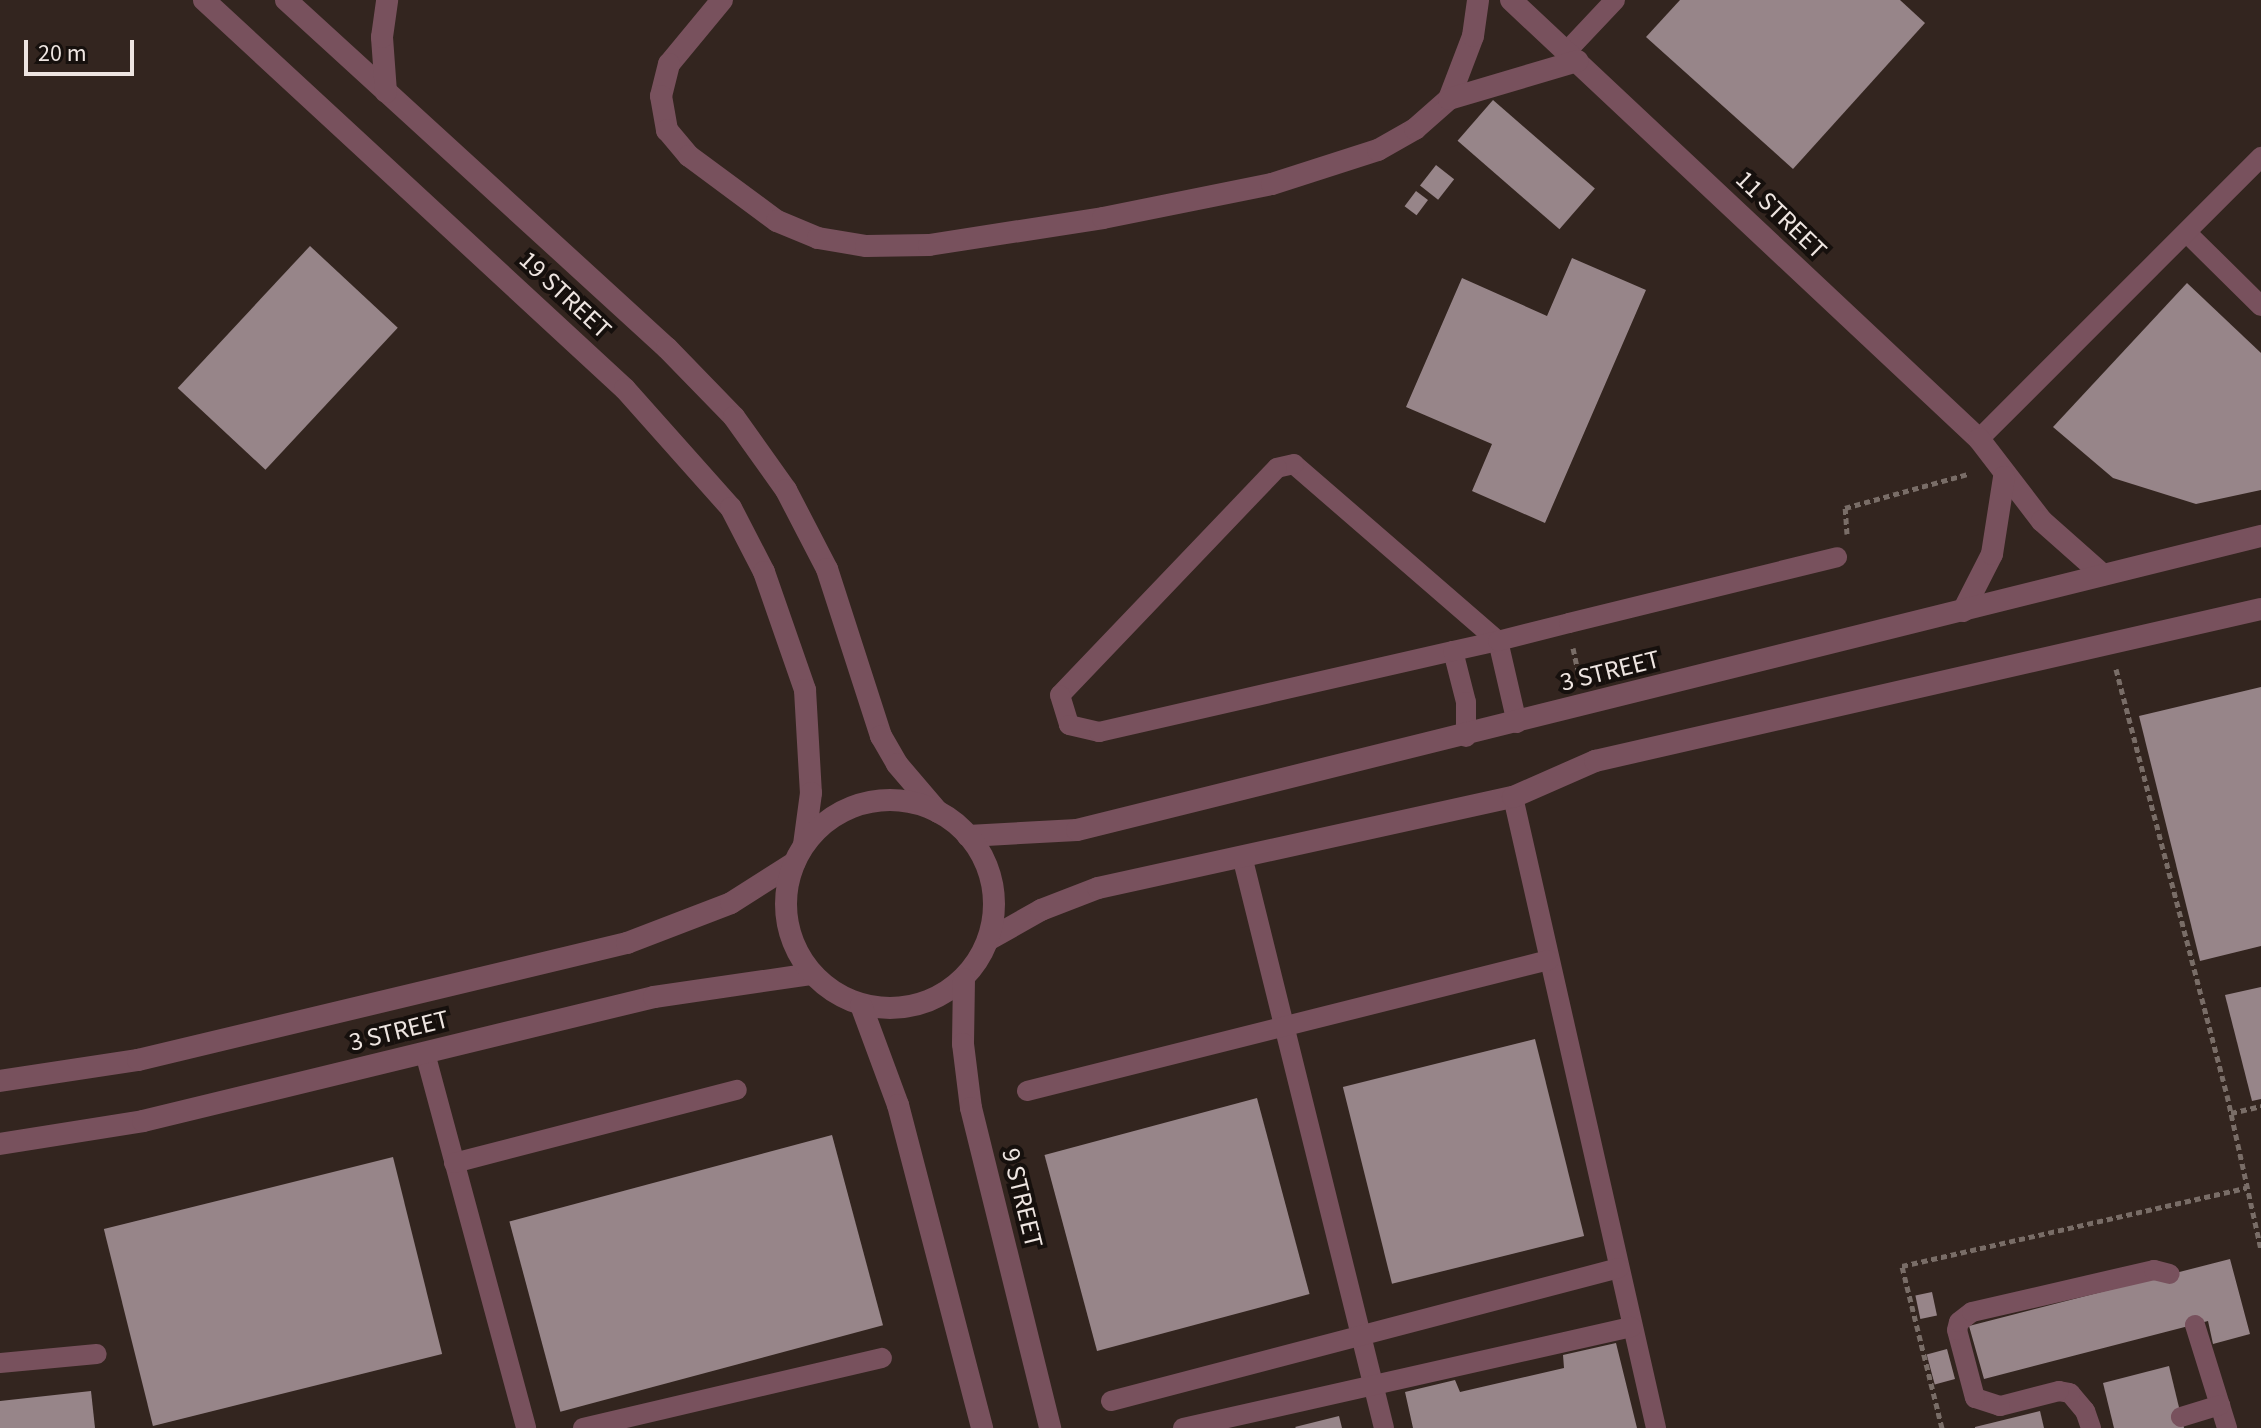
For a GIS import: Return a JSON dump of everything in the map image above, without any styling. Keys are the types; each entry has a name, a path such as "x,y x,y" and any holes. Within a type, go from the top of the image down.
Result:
{"street":[{"name":"19 STREET","path":"204,0 682,447 731,508 764,572 805,690 812,780 799,854"},
{"name":"19 STREET","path":"286,0 667,348 734,417 786,490 827,569 889,750 938,812"},
{"path":"386,92 382,37 387,0"},
{"path":"722,0 669,64 661,96 667,130 689,156 777,221 818,238 866,246 929,245 1020,232 1272,184 1398,140 1449,99 1572,56"},
{"path":"1449,99 1473,36 1478,0"},
{"name":"11 STREET","path":"1511,0 1979,439 2001,471 2103,575"},
{"path":"1963,611 1992,554 2002,518 2001,471"},
{"name":"3 STREET","path":"968,836 1041,835 1113,822 1466,737 2261,536"},
{"path":"988,940 1041,910 1127,881 1513,797 1595,761 2110,646 2261,609"},
{"path":"890,800 938,812 968,836 990,875 994,897 988,940 964,979 916,1006 861,1005 834,993 812,974 796,950 787,921 786,892 799,854 841,812 865,803 890,800"},
{"name":"3 STREET","path":"0,1081 138,1060 590,951 697,919 799,854"},
{"name":"3 STREET","path":"0,1144 143,1121 707,986 812,974"},
{"name":"9 STREET","path":"964,979 965,1065 979,1140 1050,1428"},
{"path":"861,1005 912,1157 982,1428"}],"lane":[{"path":"1572,56 1615,0"},
{"path":"1979,439 2258,166"},
{"path":"2187,233 2261,306"},
{"path":"1517,723 1498,641 1309,472 1285,464 1068,681 1060,695 1061,711 1069,725 1099,732 1498,641 1837,557"},
{"path":"1453,651 1465,693 1466,737"},
{"path":"1513,797 1656,1428"},
{"path":"1242,856 1384,1428"},
{"path":"1027,1091 1549,960"},
{"path":"425,1053 526,1428"},
{"path":"454,1163 737,1090"},
{"path":"1111,1401 1361,1332 1619,1268"},
{"path":"2091,1428 2085,1411 2070,1393 2059,1391 2000,1406 1975,1398 1969,1392 1959,1322 1972,1312 2154,1270 2170,1274"},
{"path":"2195,1325 2227,1428"},
{"path":"1183,1428 1632,1327"},
{"path":"0,1363 97,1354"},
{"path":"583,1428 882,1358"},
{"path":"2181,1417 2220,1405"}],"path":[{"path":"1837,557 1849,555 1845,508 2001,471"},
{"path":"1569,623 1584,706"},
{"path":"2110,646 2231,1113 2261,1250"},
{"path":"2231,1113 2261,1106"},
{"path":"1942,1428 1902,1266 2246,1188"}],"building":[{"path":"1680,0 1900,0 1925,23 1793,169 1646,37"},
{"path":"1493,100 1595,189 1559,229 1458,141"},
{"path":"1436,165 1454,179 1438,200 1420,185"},
{"path":"1416,191 1428,200 1417,215 1405,206"},
{"path":"310,246 398,328 265,470 178,388"},
{"path":"1572,258 1646,290 1545,523 1472,491 1492,444 1406,407 1462,278 1547,316"},
{"path":"2187,283 2261,353 2261,490 2196,504 2113,478 2053,427"},
{"path":"2261,687 2261,946 2200,961 2139,716"},
{"path":"2261,987 2261,1099 2252,1101 2225,995"},
{"path":"1535,1039 1584,1236 1392,1284 1343,1087"},
{"path":"1257,1098 1310,1294 1097,1351 1044,1155"},
{"path":"832,1135 883,1325 560,1412 509,1221"},
{"path":"393,1157 442,1354 153,1426 104,1229"},
{"path":"2230,1259 2250,1334 2213,1344 2208,1321 1984,1379 1969,1326"},
{"path":"1932,1292 1937,1315 1920,1319 1915,1296"},
{"path":"1616,1343 1637,1428 1413,1428 1405,1392 1455,1380 1460,1392 1564,1368 1563,1355"},
{"path":"1947,1349 1955,1379 1935,1384 1927,1354"},
{"path":"2169,1366 2184,1428 2114,1428 2103,1383"},
{"path":"91,1391 95,1428 0,1428 0,1401"},
{"path":"2040,1411 2044,1428 1975,1428 1975,1427"},
{"path":"1339,1416 1342,1428 1295,1427"}]}
